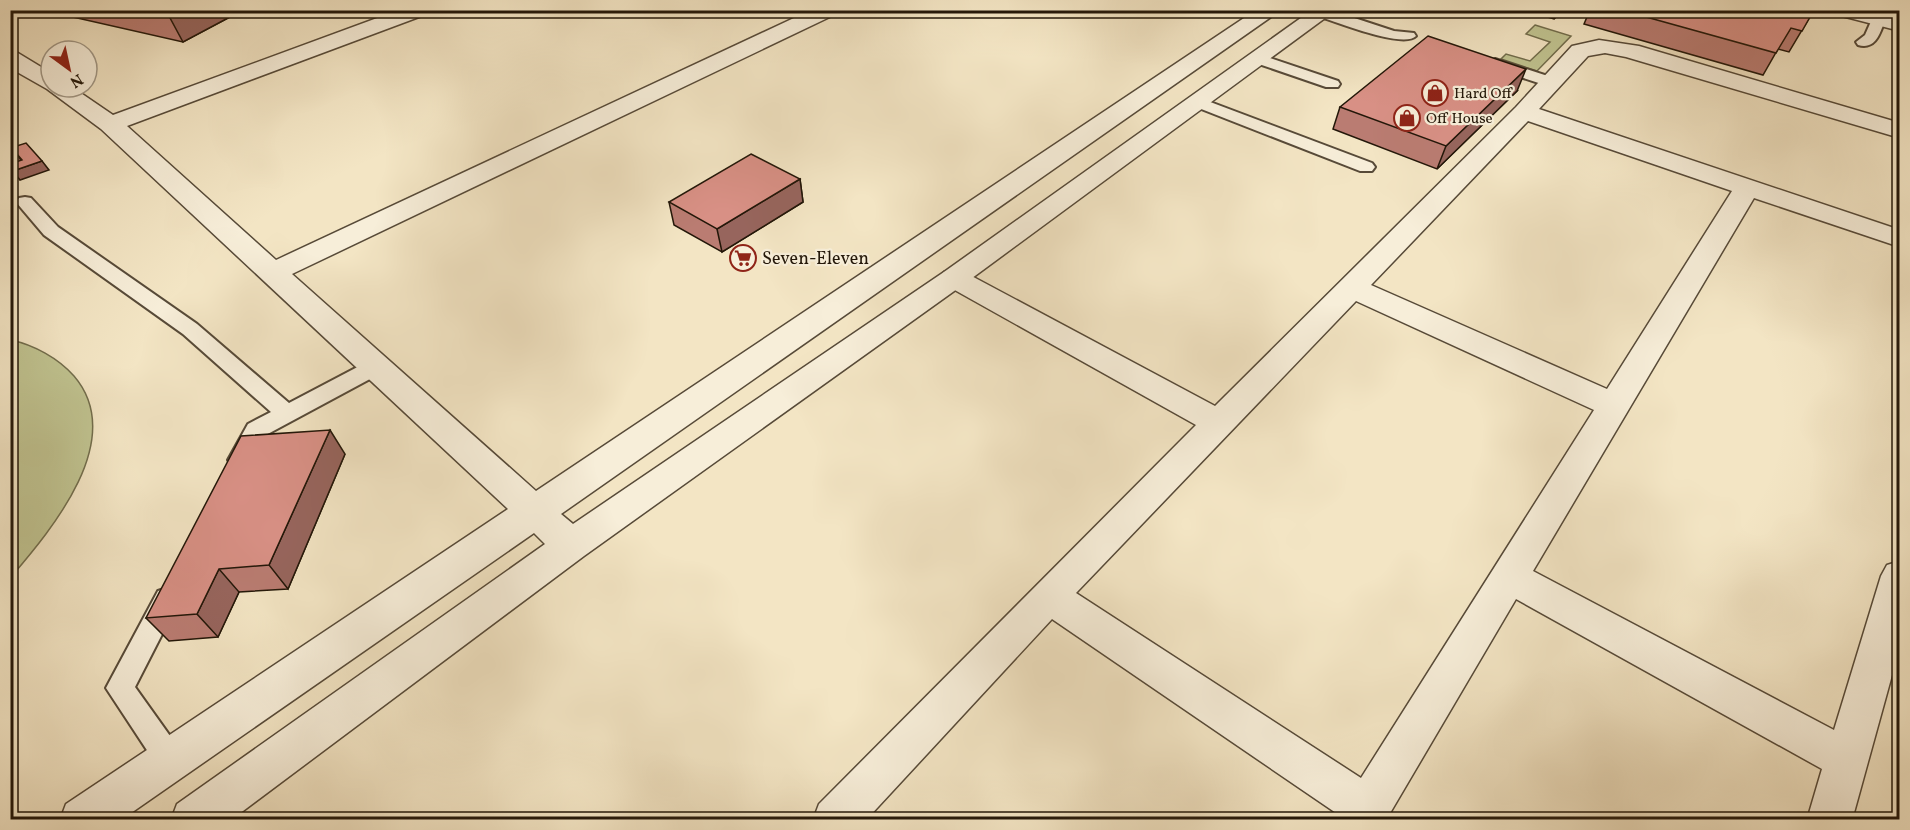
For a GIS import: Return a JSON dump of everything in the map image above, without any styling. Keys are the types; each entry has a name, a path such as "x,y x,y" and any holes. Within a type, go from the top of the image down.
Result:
{"street":[{"path":"110,124 420,10"},
{"path":"271,273 829,10"},
{"path":"82,819 1271,10"},
{"path":"1841,10 1899,25"},
{"path":"193,819 571,544 954,278 1324,12"},
{"path":"835,819 1218,422 1524,112 1580,51 1592,46 1608,46 1825,103 1899,131"},
{"path":"10,58 39,76"},
{"path":"74,99 110,124 571,544"},
{"path":"1524,112 1899,239"},
{"path":"1049,596 1364,814 1747,188"},
{"path":"954,278 1218,422"},
{"path":"1350,287 1615,406"},
{"path":"1828,819 1899,576"},
{"path":"1510,578 1845,759"}],"lane":[{"path":"1324,12 1388,39 1409,36"},
{"path":"1863,42 1871,38 1878,20"},
{"path":"1490,57 1551,82"},
{"path":"1258,58 1332,84"},
{"path":"1197,102 1366,167"},
{"path":"25,202 51,231 190,329 267,398 288,413"},
{"path":"230,480 256,430 375,367"},
{"path":"170,760 120,688 180,574"}],"green space":[{"path":"1535,25 1571,36 1537,71 1501,59 1506,54 1530,61 1550,42 1526,34"},
{"path":"11,340 45,353 61,363 74,376 88,401 93,427 89,455 78,482 46,534 11,577"}],"building":[{"path":"141,10 181,10 169,16"},
{"path":"1621,10 1814,10 1802,31 1791,28 1776,53"},
{"path":"1428,36 1526,69 1446,146 1340,107"},
{"path":"26,143 42,161 13,171 10,164 22,160 17,154 10,156 10,148"},
{"path":"751,154 800,179 717,229 669,202"},
{"path":"330,430 269,565 219,569 197,614 146,618 241,436"}],"place":[{"name":"Hard Off","path":"1435,93"},
{"name":"Off House","path":"1407,118"},
{"name":"Seven-Eleven","path":"743,258"}]}
